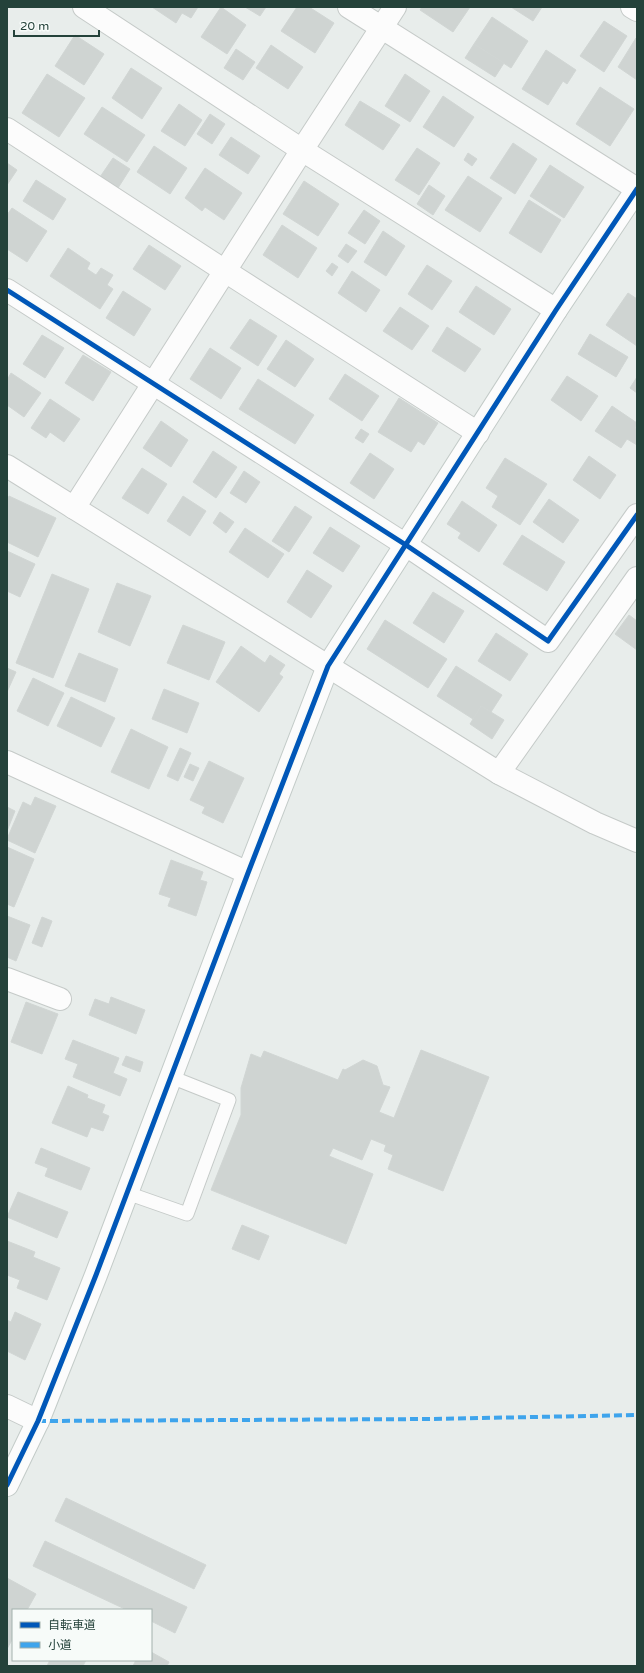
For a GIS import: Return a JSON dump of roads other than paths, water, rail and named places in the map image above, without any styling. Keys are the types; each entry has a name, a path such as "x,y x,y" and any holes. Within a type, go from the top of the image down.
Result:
{"street":[{"path":"84,7 302,150 556,310"},
{"path":"7,1485 38,1421 127,1193 248,872 328,666 556,310 637,189 350,7"},
{"path":"74,508 302,150 396,7"},
{"path":"632,7 637,10"},
{"path":"7,129 225,271 478,432"},
{"path":"7,290 406,545 548,641 637,515"},
{"path":"7,466 499,772 595,823 637,842"},
{"path":"499,772 637,578"},
{"path":"7,762 248,872"},
{"path":"7,979 60,999"},
{"path":"7,1406 38,1421"}],"lane":[{"path":"127,1193 187,1214 229,1100 171,1076"}]}
